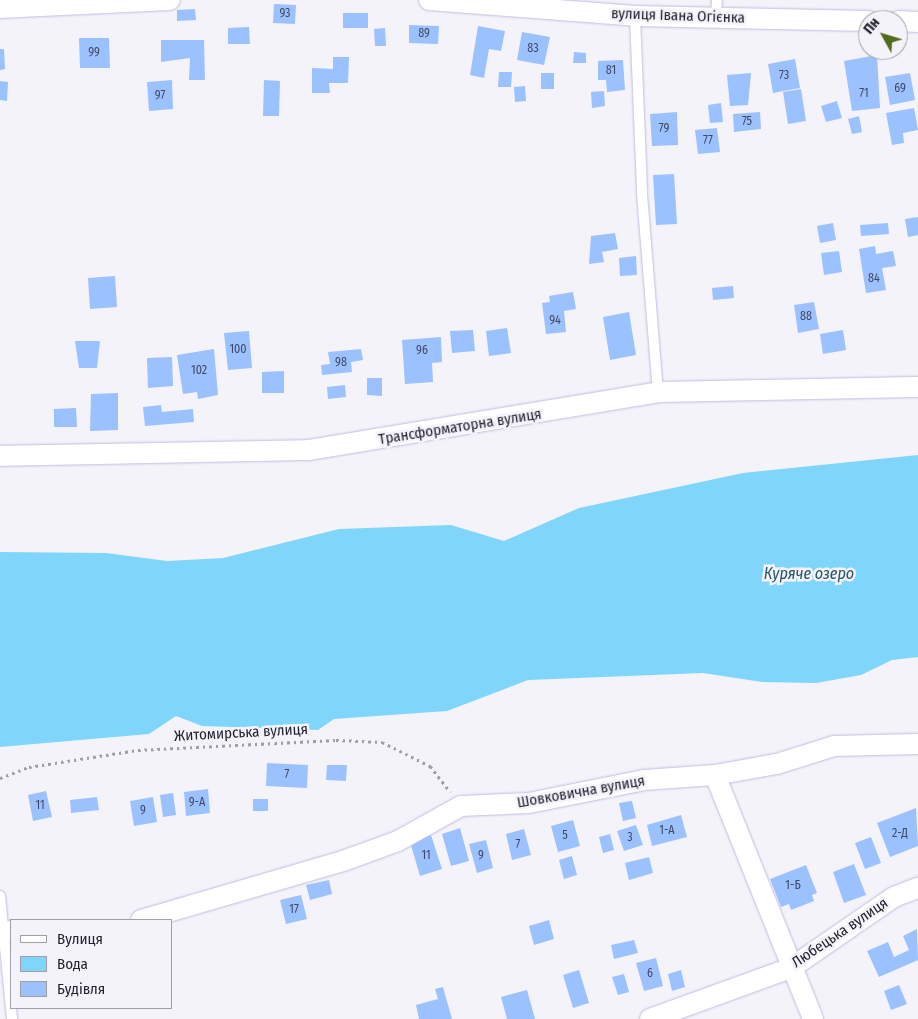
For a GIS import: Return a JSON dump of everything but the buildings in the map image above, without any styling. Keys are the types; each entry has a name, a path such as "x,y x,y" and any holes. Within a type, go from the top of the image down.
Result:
{"street":[{"path":"4,5 170,0"},
{"name":"вулиця Івана Огієнка","path":"429,0 635,16 717,9 858,20"},
{"name":"Трансформаторна вулиця","path":"0,456 309,450 658,392 918,387"},
{"name":"Шовковична вулиця","path":"144,919 343,861 398,841 461,806 529,803 644,780 715,775 777,764 834,746 918,744"},
{"path":"715,775 813,1019"},
{"name":"Любецька вулиця","path":"650,1019 791,968 894,897 918,888"}],"lane":[{"path":"635,16 642,194 658,392"},
{"path":"0,896 6,932 10,990"}],"path":[{"name":"Житомирська вулиця","path":"0,778 29,767 138,750 336,740 382,742 430,766 461,806"}],"water":[{"name":"Куряче озеро","path":"918,455 918,657 892,660 861,675 816,683 762,682 703,673 528,680 447,711 334,719 318,730 202,726 176,716 149,734 0,747 0,552 106,553 167,561 223,558 339,529 451,525 504,541 579,508 743,473"}]}
